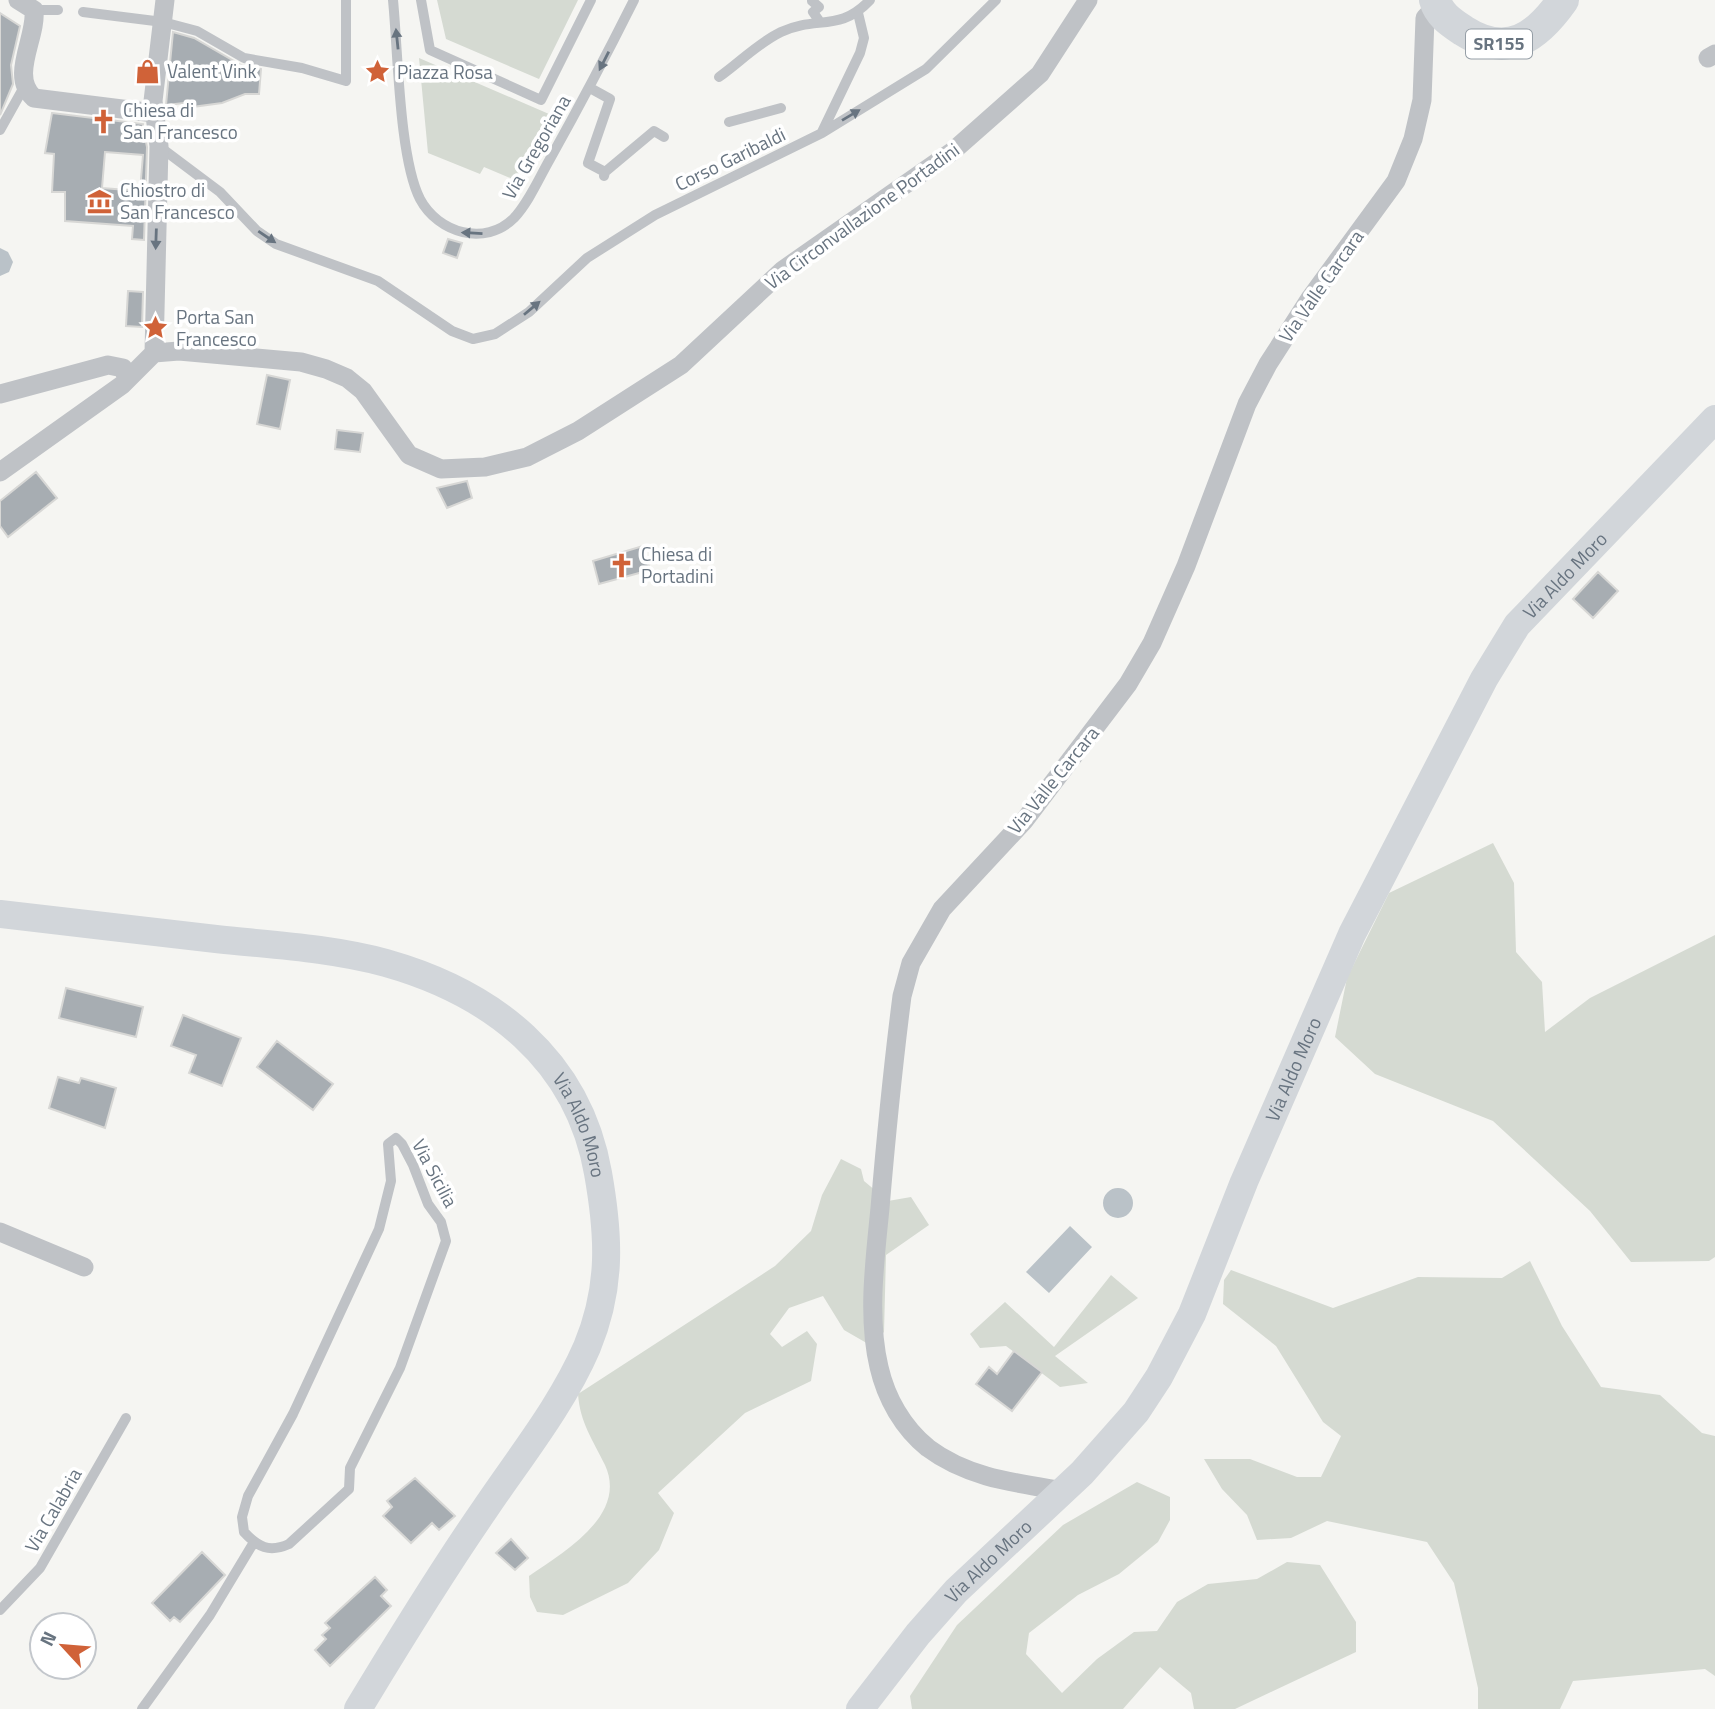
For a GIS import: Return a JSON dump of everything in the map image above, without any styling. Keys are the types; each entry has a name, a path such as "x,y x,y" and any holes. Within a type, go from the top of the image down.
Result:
{"main road":[{"name":"SR155","path":"1436,2 1448,20 1474,37 1500,44 1518,42 1538,32 1563,0"},
{"name":"Via Aldo Moro","path":"860,1709 918,1634 956,1591 1064,1491 1117,1436 1164,1366 1192,1314 1244,1182 1352,934 1484,679 1510,636 1584,552 1715,419"},
{"name":"Via Aldo Moro","path":"0,914 330,952 384,963 436,980 488,1008 525,1036 554,1065 576,1105 595,1155 606,1222 607,1282 587,1347 549,1414 451,1559 358,1709"}],"street":[{"path":"0,472 127,379 154,353 159,146 153,113 153,88 165,0"},
{"name":"Via Circonvallazione Portadini","path":"154,353 207,353 301,362 326,369 347,379 363,391 409,455 441,468 485,467 527,457 578,431 681,365 783,263 953,151 1031,84 1053,58 1088,0"},
{"name":"Via Valle Carcara","path":"1064,1491 997,1480 958,1466 927,1447 898,1415 887,1394 878,1366 873,1326 874,1272 902,996 911,963 942,909 1024,821 1128,684 1152,643 1186,566 1247,404 1262,374 1311,297 1396,181 1404,163 1422,100 1425,18 1436,2"},
{"path":"26,5 24,87 34,98 153,113"},
{"path":"0,394 108,365 123,368 127,379"},
{"path":"0,1232 84,1267"}],"lane":[{"path":"83,12 163,22 197,31 244,58 302,68 346,81 346,0"},
{"name":"Via Gregoriana","path":"393,0 408,156 414,182 428,212 454,231 470,235 482,234 513,219 590,88 635,0"},
{"path":"421,0 430,50 541,100 592,0"},
{"path":"719,77 780,33 799,25 838,22 858,13 870,0"},
{"name":"Corso Garibaldi","path":"159,146 220,192 257,231 276,244 378,281 452,331 473,339 495,334 529,312 587,258 655,215 822,133 926,69 996,0"},
{"path":"812,1 819,7 813,12 820,22"},
{"path":"26,5 58,10"},
{"path":"822,133 860,52 864,38 858,13"},
{"path":"0,130 24,87"},
{"path":"590,88 610,99 588,163 604,174 654,131 664,137"},
{"path":"729,122 781,108"},
{"name":"Via Sicilia","path":"396,1139 402,1144 419,1187 445,1231 443,1253 424,1300 420,1319 400,1368 350,1468 349,1489 289,1544 277,1549 262,1548 254,1542 244,1532 242,1517 248,1496 293,1414 379,1229 391,1181 388,1144 396,1139"},
{"name":"Via Calabria","path":"0,1610 40,1569 126,1418"},
{"path":"142,1709 210,1615 254,1542"}],"shaded area":[{"path":"437,0 578,0 539,79 446,39"},
{"path":"419,58 549,114 515,180 484,167 480,174 428,153"},
{"path":"0,248 8,252 13,262 9,272 0,276"},
{"path":"1493,843 1514,883 1516,952 1542,982 1545,1032 1590,998 1715,935 1715,1257 1709,1261 1631,1262 1590,1211 1493,1121 1375,1074 1335,1037 1347,978 1389,893"},
{"path":"841,1159 861,1169 864,1181 888,1201 911,1197 929,1225 886,1255 884,1332 870,1345 844,1330 823,1296 789,1308 770,1334 782,1347 807,1331 817,1344 811,1381 745,1413 658,1493 674,1513 659,1550 628,1583 563,1615 537,1612 530,1597 529,1576 559,1556 589,1530 608,1500 610,1483 605,1465 584,1423 578,1394 775,1266 811,1231 822,1195"},
{"path":"1118,1188 1129,1192 1133,1203 1129,1214 1118,1218 1107,1214 1103,1203 1107,1192"},
{"path":"1070,1226 1092,1247 1049,1293 1026,1272"},
{"path":"1530,1261 1562,1326 1601,1387 1660,1395 1702,1433 1715,1436 1715,1676 1705,1669 1573,1681 1560,1709 1478,1709 1478,1688 1454,1583 1427,1542 1327,1521 1291,1538 1257,1540 1247,1515 1222,1489 1204,1459 1250,1459 1297,1477 1321,1477 1341,1436 1323,1422 1276,1346 1223,1304 1224,1280 1231,1270 1333,1308 1418,1277 1502,1278"},
{"path":"1111,1275 1138,1298 1055,1356 1088,1383 1060,1387 1006,1346 980,1348 970,1334 1005,1302 1054,1347"},
{"path":"1137,1482 1170,1497 1170,1520 1158,1542 1119,1574 1078,1595 1029,1633 1026,1654 1062,1693 1097,1659 1134,1632 1157,1631 1177,1602 1208,1584 1257,1579 1287,1562 1320,1565 1356,1622 1356,1652 1235,1709 1194,1709 1191,1693 1160,1667 1123,1709 912,1709 910,1696 957,1625 1063,1525"}],"building":[{"path":"0,13 20,26 11,65 13,84 0,115"},
{"path":"173,32 194,38 241,65 261,69 259,94 245,94 222,103 192,107 192,102 166,105"},
{"path":"52,113 143,124 141,141 146,142 147,147 144,240 132,239 133,226 65,221 65,192 52,192 54,154 45,153","holes":["105,152 143,155 140,191 102,188"]},
{"path":"448,239 462,243 457,258 443,253"},
{"path":"128,291 143,292 142,327 126,326"},
{"path":"267,375 290,380 280,429 257,424"},
{"path":"337,430 363,433 360,452 335,449"},
{"path":"36,472 57,498 8,537 0,526 0,501"},
{"path":"467,481 472,498 447,508 437,488"},
{"name":"Chiesa di Portadini","path":"643,546 650,570 599,584 593,561"},
{"path":"1598,572 1618,591 1593,618 1573,599"},
{"path":"66,988 143,1007 136,1037 59,1018"},
{"path":"183,1015 241,1038 222,1086 189,1073 196,1055 171,1046"},
{"path":"277,1041 333,1084 313,1110 257,1067"},
{"path":"58,1077 79,1083 81,1078 116,1088 105,1128 49,1108"},
{"path":"1014,1351 1042,1372 1012,1411 976,1384 989,1367 997,1374"},
{"path":"415,1478 455,1516 439,1530 432,1523 411,1543 383,1516 392,1507 387,1501"},
{"path":"511,1539 528,1558 515,1570 496,1553"},
{"path":"202,1552 225,1575 180,1622 174,1617 170,1621 152,1603"},
{"path":"375,1577 387,1590 381,1596 391,1606 330,1666 315,1650 326,1639 322,1635 330,1628 325,1623"}],"place":[{"name":"Valent Vink","path":"147,71"},
{"name":"Piazza Rosa","path":"377,72"},
{"name":"Chiesa di San Francesco","path":"103,121"},
{"name":"Chiostro di San Francesco","path":"100,201"},
{"name":"Porta San Francesco","path":"156,328"},
{"name":"Chiesa di Portadini","path":"621,565"}]}
